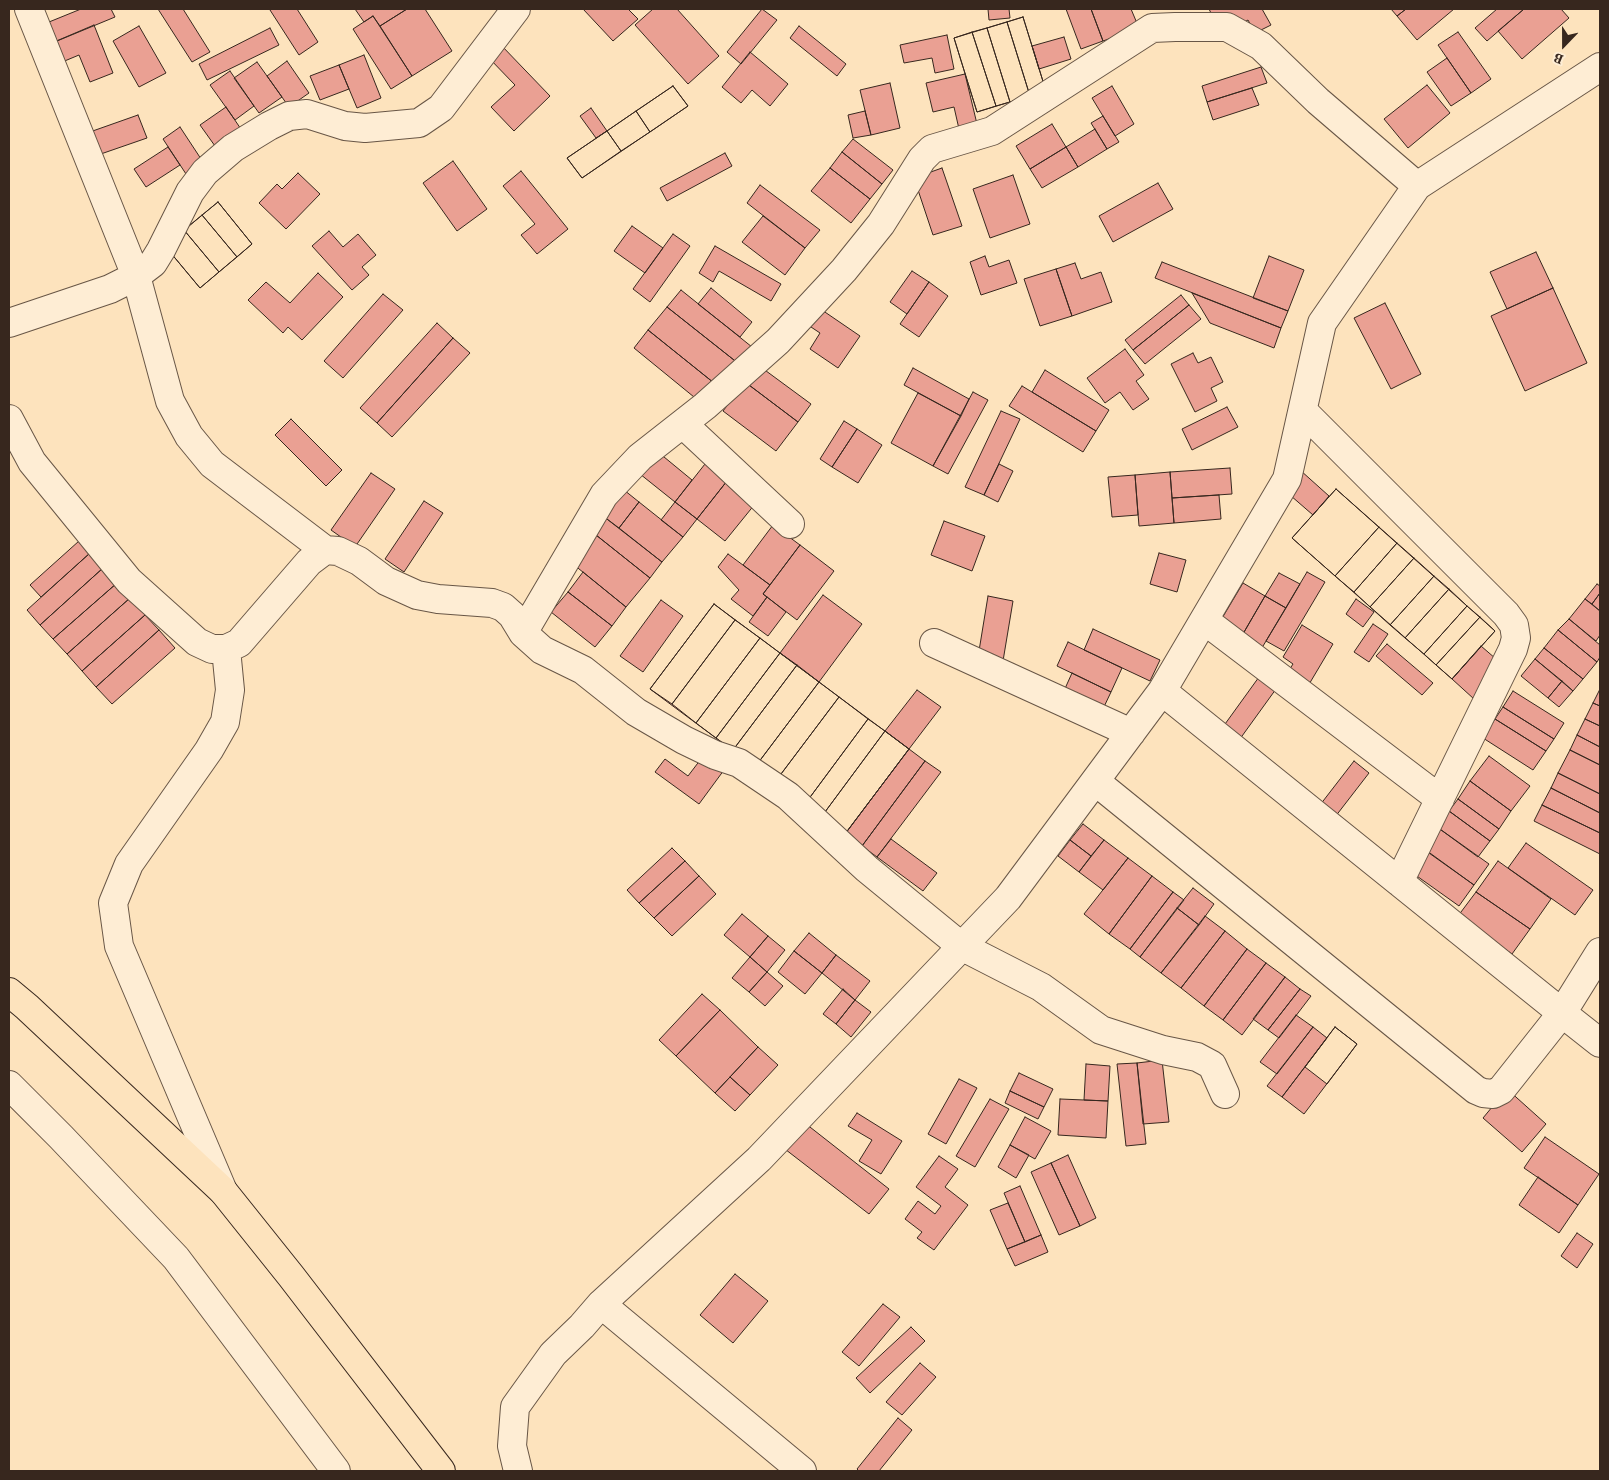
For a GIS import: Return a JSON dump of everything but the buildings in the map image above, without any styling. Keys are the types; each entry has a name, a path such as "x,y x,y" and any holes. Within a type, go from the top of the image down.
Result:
{"main road":[{"path":"9,992 223,1192 441,1471"}],"street":[{"path":"29,9 136,276 170,401 189,436 212,464 325,550 338,551 359,561 386,582 417,595 438,599 492,603 503,607 512,615 523,633 542,650 583,670 636,712 684,740 715,755 739,763 781,791 867,869 961,946 1041,987 1101,1030 1163,1050 1197,1057 1212,1065 1224,1094"},
{"path":"9,323 110,289 136,276 153,263 190,192 205,172 233,148 289,116 307,114 345,126 364,128 419,122 441,108 516,9"},
{"path":"523,633 604,495 640,457 683,424 778,341 844,270 880,224 922,159 932,149 992,131 1170,18 1227,27 1261,46 1318,100 1417,186"},
{"path":"518,1471 512,1446 515,1407 553,1354 601,1304 759,1159 1008,898 1162,691 1287,479 1322,323 1417,186 1600,67"},
{"path":"1302,411 1506,614 1514,625 1516,638 1513,649 1399,882"},
{"path":"9,419 32,462 129,581 197,642 212,650 226,649 239,643 309,562 325,550"},
{"path":"683,424 790,524"},
{"path":"1204,620 1440,800"},
{"path":"934,642 1131,733"},
{"path":"223,1192 119,946 113,903 129,864 209,750 224,722 230,690 226,649"},
{"path":"1162,691 1600,1043"},
{"path":"1095,781 1476,1090 1483,1093 1493,1094 1501,1090 1562,1013 1600,952"},
{"path":"9,1084 176,1258 336,1471"},
{"path":"601,1304 802,1471"}]}
